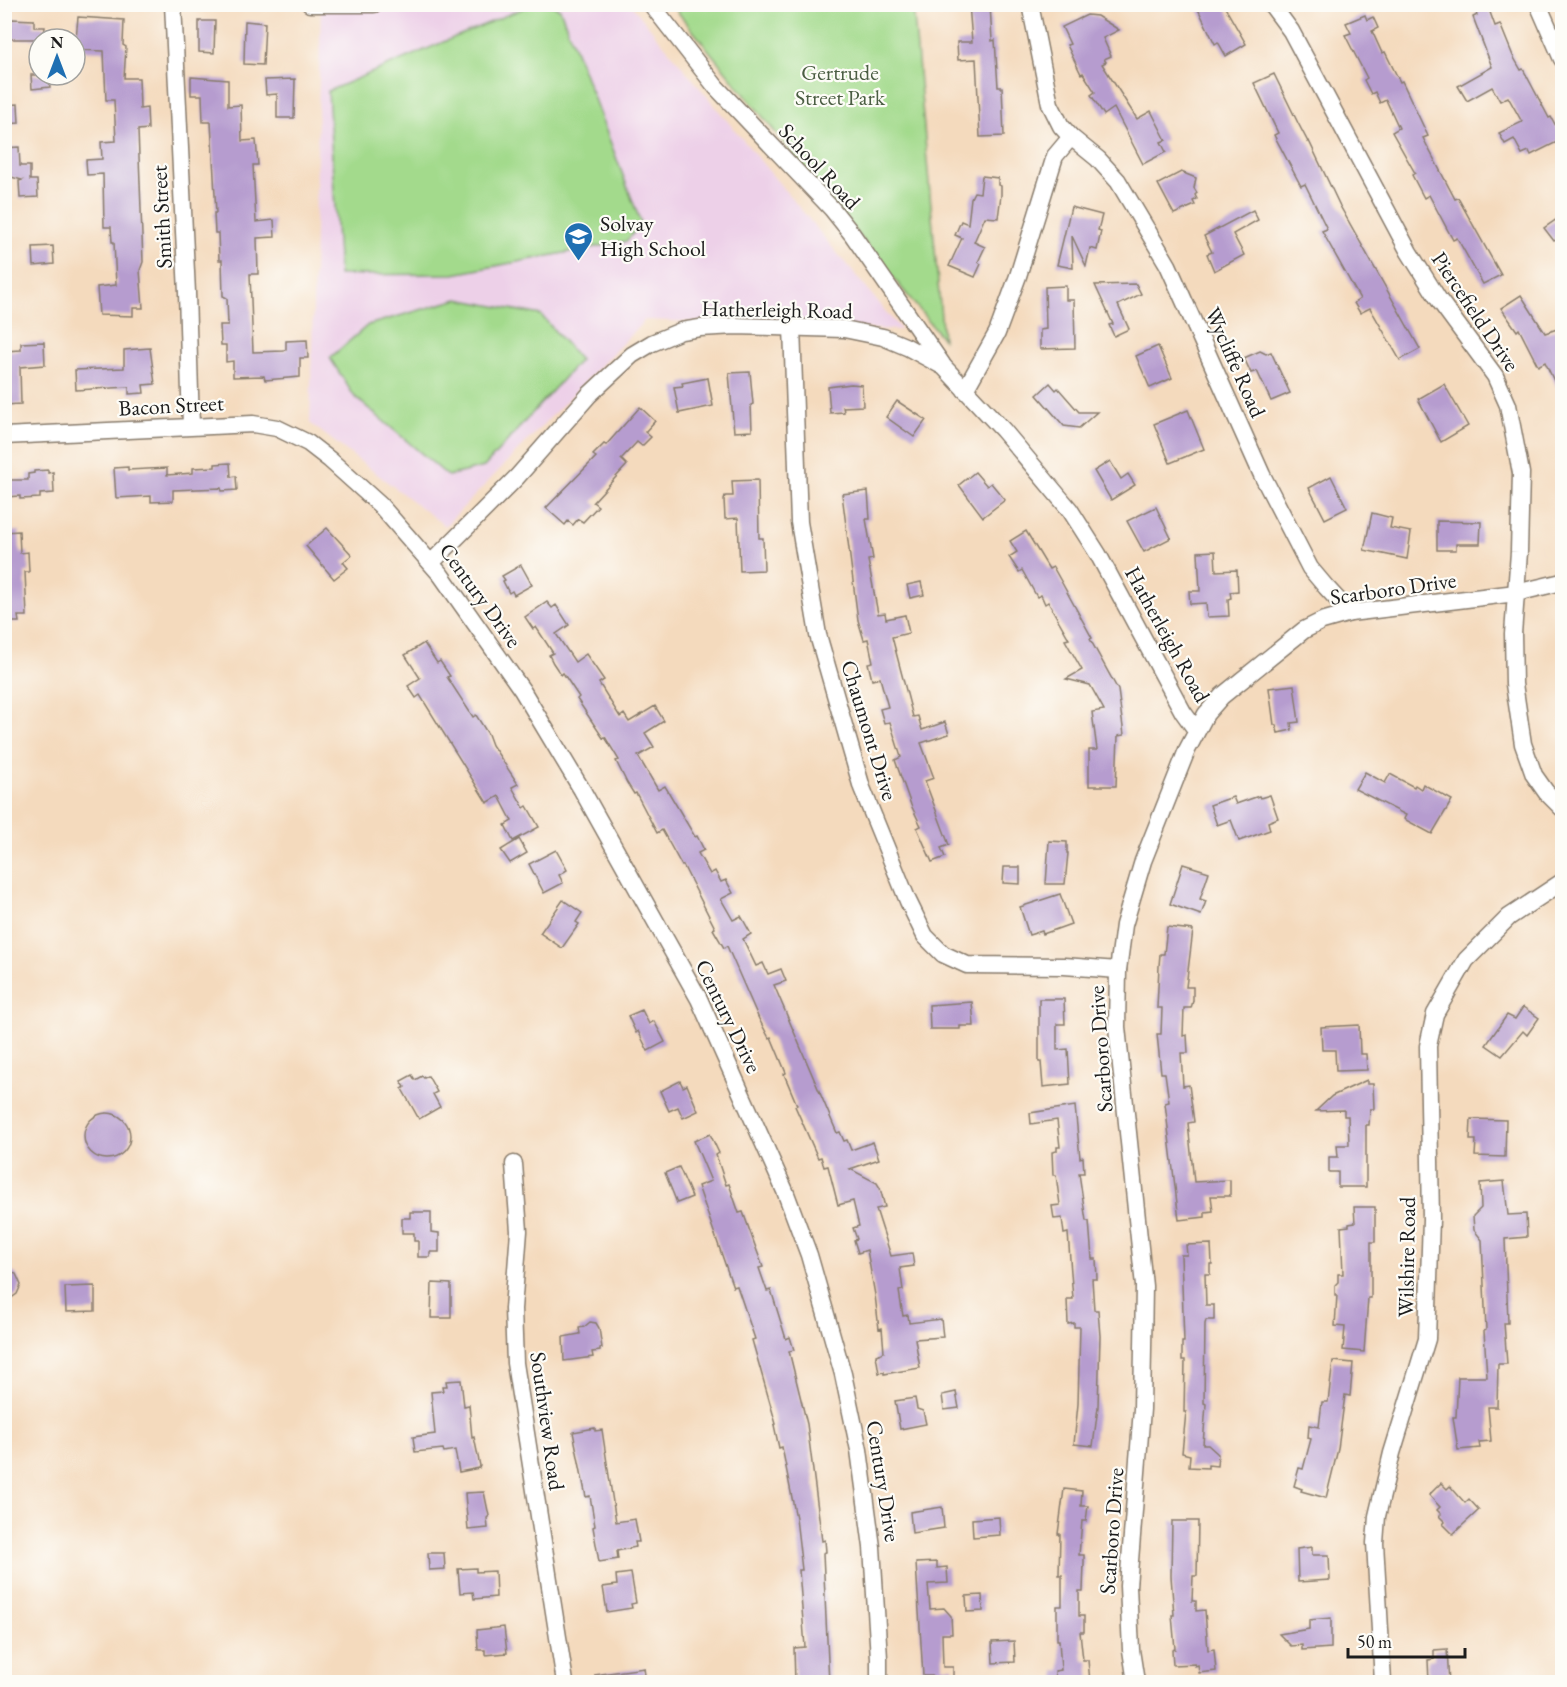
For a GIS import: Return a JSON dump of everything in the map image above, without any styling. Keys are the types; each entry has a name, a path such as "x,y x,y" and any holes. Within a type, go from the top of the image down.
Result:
{"street":[{"name":"Smith Street","path":"173,4 191,426"},
{"path":"310,4 374,4"},
{"name":"School Road","path":"651,4 716,87 845,226 944,367"},
{"name":"Wycliffe Road","path":"1030,4 1050,104 1061,126 1098,159 1118,181 1162,255 1262,476 1310,568 1350,613"},
{"name":"Piercefield Drive","path":"1271,4 1297,40 1409,252 1439,300 1495,375 1508,405 1521,473 1519,552 1513,634 1514,684 1523,744 1534,775 1546,792 1563,808"},
{"path":"1538,4 1563,59"},
{"path":"965,390 997,333 1018,276 1055,156 1071,137"},
{"name":"Hatherleigh Road","path":"431,563 517,477 589,394 632,355 652,343 690,330 736,326 844,329 883,337 944,367 1003,430 1070,510 1098,554 1183,712 1197,730"},
{"name":"Chaumont Drive","path":"792,327 799,522 818,636 862,788 908,901 925,936 943,954 967,965 1064,966 1118,970"},
{"name":"Bacon Street","path":"4,436 253,424 277,428 308,443 330,460"},
{"name":"Century Drive","path":"330,460 380,505 431,563 522,690 640,891 699,999 785,1191 809,1255 843,1374 859,1450 872,1547 879,1683"},
{"name":"Scarboro Drive","path":"1136,1683 1131,1650 1128,1586 1142,1409 1144,1286 1117,1027 1118,970 1124,926 1143,861 1187,750 1206,714 1222,696 1304,630 1322,621 1350,613 1516,593 1563,582"},
{"name":"Wilshire Road","path":"1383,1683 1375,1543 1377,1516 1392,1453 1427,1339 1431,1219 1428,1046 1435,1014 1466,960 1509,917 1563,882"},
{"name":"Southview Road","path":"514,1164 519,1231 513,1309 515,1363 566,1683"}],"shaded area":[{"name":"Solvay High School","path":"321,5 631,5 901,330 645,320 445,526 310,423"}],"green space":[{"path":"533,4 551,5 560,9 641,223 627,241 454,274 339,275 328,91"},
{"name":"Gertrude Street Park","path":"672,5 913,5 943,339"},
{"path":"458,299 541,315 580,360 484,467 448,476 354,396 330,358 368,325"}],"building":[{"path":"969,4 990,4 998,87 1002,87 1004,136 980,137 976,59 958,60 957,42 972,42"},
{"path":"1206,4 1223,4 1246,44 1226,56 1218,42 1215,44 1198,9"},
{"path":"1474,4 1487,4 1495,26 1500,24 1513,56 1521,70 1523,69 1563,139 1531,155 1529,151 1522,154 1514,139 1505,144 1499,133 1522,122 1508,97 1500,101 1492,87 1467,101 1458,86 1492,67 1473,17 1477,15"},
{"path":"1087,15 1097,16 1119,30 1103,38 1111,56 1104,59 1106,62 1102,64 1137,119 1151,111 1166,140 1161,142 1166,152 1143,164 1114,108 1104,115 1091,95 1095,92 1083,73 1081,74 1067,45 1070,44 1062,27"},
{"path":"1365,15 1367,20 1373,17 1378,28 1372,31 1382,53 1385,52 1400,82 1402,81 1428,136 1423,138 1455,199 1458,198 1501,275 1483,284 1457,238 1453,240 1429,195 1424,198 1412,175 1415,173 1392,132 1399,128 1386,100 1380,103 1375,92 1371,94 1364,80 1367,78 1345,35 1351,33 1346,23"},
{"path":"78,17 124,20 123,45 126,47 124,78 139,78 140,109 147,108 148,129 138,130 143,262 140,270 143,308 133,308 133,316 99,315 97,287 116,285 114,242 112,242 111,227 104,227 103,174 87,175 86,160 102,159 101,142 116,141 114,100 106,100 104,51 87,50 87,27 77,27"},
{"path":"11,19 34,20 34,27 27,27 27,39 10,39"},
{"path":"199,21 215,21 214,53 199,52"},
{"path":"245,21 265,23 263,65 244,64"},
{"path":"1274,74 1340,206 1420,349 1400,360 1370,308 1360,313 1354,303 1360,299 1322,231 1327,229 1305,184 1301,186 1274,135 1278,133 1254,83"},
{"path":"191,77 228,80 228,106 241,105 242,141 256,140 258,165 253,165 256,222 274,220 275,237 257,238 258,274 250,274 253,352 284,351 286,341 307,340 308,358 300,358 300,377 265,380 264,376 233,377 233,361 226,362 226,345 221,345 220,325 228,325 227,298 223,296 222,260 219,260 218,233 215,233 211,122 203,122 202,95 191,95"},
{"path":"295,79 294,118 277,118 277,94 266,95 265,80"},
{"path":"18,104 19,123 4,124 4,105"},
{"path":"19,147 20,166 30,166 30,180 37,180 38,197 20,198 19,181 22,180 4,175 4,148"},
{"path":"1181,172 1196,178 1194,188 1197,199 1193,201 1195,205 1174,214 1158,184"},
{"path":"982,176 998,178 1001,195 998,218 985,217 974,242 985,247 978,262 981,264 975,277 949,266 962,238 955,235 961,221 968,224 971,198 974,192 980,193"},
{"path":"1071,207 1102,215 1098,230 1101,231 1097,250 1090,248 1086,266 1072,236 1073,268 1057,265"},
{"path":"1253,210 1258,220 1233,234 1244,255 1214,271 1207,254 1212,252 1204,236"},
{"path":"1563,215 1563,235 1554,241 1544,228"},
{"path":"53,246 54,264 34,266 33,247"},
{"path":"1136,284 1141,294 1118,305 1129,329 1114,336 1109,325 1113,324 1095,285"},
{"path":"1066,286 1066,300 1074,300 1075,348 1040,349 1040,330 1046,329 1045,287"},
{"path":"1521,295 1545,333 1563,327 1563,400 1545,362 1538,366 1519,329 1517,331 1501,308"},
{"path":"44,342 45,365 20,367 21,404 4,405 4,351 21,350 21,343"},
{"path":"1158,346 1172,378 1150,388 1136,356"},
{"path":"150,348 155,384 143,385 144,393 129,394 129,387 76,390 75,370 124,368 124,350"},
{"path":"1260,351 1266,354 1271,352 1290,393 1271,401 1257,371 1251,373 1244,358"},
{"path":"750,372 753,404 751,405 752,431 734,432 729,373"},
{"path":"708,378 713,406 679,413 674,387 683,386 682,383"},
{"path":"1050,383 1056,390 1058,388 1079,412 1097,412 1079,428 1064,426 1037,395"},
{"path":"1444,384 1468,426 1441,442 1418,399"},
{"path":"862,385 863,406 843,407 844,412 830,413 828,387"},
{"path":"897,401 926,420 914,437 886,417"},
{"path":"640,407 655,421 645,432 651,437 642,446 637,442 621,459 627,465 593,502 598,506 583,522 578,519 573,525 568,521 565,525 546,508 596,457 593,455 604,444 606,445"},
{"path":"1188,410 1204,449 1170,463 1154,424"},
{"path":"1110,461 1121,479 1128,474 1135,485 1111,500 1094,471"},
{"path":"230,463 231,477 236,476 237,490 222,491 221,488 173,490 173,501 151,502 151,496 116,498 114,468 128,467 128,470 167,468 167,475 193,473 193,468 215,467 215,464"},
{"path":"48,470 48,473 53,472 54,493 40,494 40,498 4,497 4,480 28,480 28,474 34,471"},
{"path":"975,472 987,486 991,483 1005,500 983,517 959,485"},
{"path":"1331,476 1347,508 1325,519 1309,488"},
{"path":"758,480 759,538 763,538 764,570 740,571 738,518 725,519 724,499 725,496 733,496 732,481"},
{"path":"868,491 870,519 866,519 873,559 868,560 878,614 885,613 886,619 905,615 909,633 892,637 913,717 918,716 922,730 945,722 949,734 921,743 934,778 925,781 949,845 941,848 945,857 932,862 917,828 921,826 895,760 901,757 890,722 884,723 880,709 888,707 880,678 872,680 868,663 873,662 868,639 864,640 858,620 842,494"},
{"path":"1156,507 1171,538 1144,552 1127,521"},
{"path":"1372,513 1392,518 1390,528 1411,532 1407,559 1364,550"},
{"path":"1437,521 1481,522 1480,544 1456,544 1456,550 1437,550"},
{"path":"327,528 352,555 343,562 348,568 334,579 306,546"},
{"path":"19,531 20,553 28,552 29,572 25,572 27,616 18,616 19,622 6,622 4,532"},
{"path":"1026,531 1049,569 1053,567 1118,690 1124,735 1118,736 1116,786 1089,786 1089,750 1097,750 1092,712 1104,710 1090,685 1066,679 1082,670 1065,640 1069,639 1048,602 1045,604 1041,595 1037,597 1022,570 1019,572 1009,557 1017,552 1010,541"},
{"path":"1215,551 1216,571 1237,570 1238,591 1230,592 1229,616 1207,617 1206,603 1190,604 1189,591 1200,591 1198,552"},
{"path":"521,565 532,585 514,595 512,591 509,593 502,576"},
{"path":"921,582 924,595 910,598 907,585"},
{"path":"547,602 552,608 556,605 569,625 556,634 575,662 586,654 604,680 599,683 620,717 624,714 629,722 655,706 664,721 645,733 654,747 638,756 658,790 665,786 695,837 697,836 704,850 698,853 710,874 715,871 721,882 726,880 733,893 721,899 733,920 741,916 751,934 743,939 756,966 763,963 768,974 781,969 786,981 774,985 837,1133 840,1132 844,1141 847,1140 851,1150 873,1142 879,1159 850,1169 877,1183 880,1188 885,1207 876,1209 891,1256 912,1253 914,1266 900,1268 903,1290 899,1291 903,1316 908,1315 909,1323 941,1319 943,1337 915,1339 920,1368 879,1373 876,1355 884,1352 882,1328 879,1329 867,1250 858,1253 854,1240 857,1239 853,1228 859,1226 853,1201 838,1205 828,1166 824,1167 821,1157 818,1158 795,1106 797,1105 784,1074 786,1073 771,1037 769,1038 759,1019 727,946 724,948 713,929 715,928 683,865 662,830 657,833 636,793 634,794 627,783 616,761 619,760 605,737 603,738 577,699 579,697 563,673 561,675 553,663 549,655 553,653 536,627 533,629 525,617"},
{"path":"424,643 437,663 440,661 450,676 447,677 473,717 476,715 488,734 492,745 518,784 512,787 524,808 527,806 539,827 513,841 505,825 512,821 499,796 487,803 420,695 416,698 408,686 420,678 405,655"},
{"path":"1294,685 1299,722 1291,723 1292,730 1278,733 1274,725 1269,688"},
{"path":"1365,772 1385,783 1390,774 1414,787 1415,785 1421,789 1423,784 1452,800 1432,834 1404,819 1406,815 1355,789"},
{"path":"1270,795 1278,818 1268,822 1270,830 1239,841 1231,820 1217,825 1210,805 1233,797 1236,804 1259,796 1260,798"},
{"path":"519,839 527,853 510,863 501,850"},
{"path":"1049,841 1067,842 1065,884 1046,884"},
{"path":"556,850 567,870 559,875 563,883 544,893 529,864"},
{"path":"1183,864 1209,872 1200,899 1206,901 1201,915 1170,904"},
{"path":"1004,867 1020,867 1020,884 1003,883"},
{"path":"1060,894 1071,924 1043,934 1042,931 1029,935 1020,907"},
{"path":"563,900 582,913 576,922 579,924 562,948 540,933"},
{"path":"1167,927 1193,930 1186,987 1193,987 1193,1001 1191,1008 1184,1008 1183,1036 1187,1035 1188,1053 1181,1053 1183,1086 1189,1085 1194,1122 1188,1123 1194,1182 1230,1180 1230,1196 1211,1196 1213,1211 1205,1212 1205,1217 1179,1220 1165,1103 1169,1102 1165,1073 1161,1073 1157,1034 1161,1034 1162,1008 1157,1008 1160,954 1164,954"},
{"path":"1039,999 1064,999 1065,1024 1057,1024 1057,1050 1068,1049 1070,1084 1043,1087 1041,1062 1039,1062"},
{"path":"972,1002 974,1026 960,1026 960,1029 930,1029 929,1005"},
{"path":"1523,1007 1539,1018 1527,1035 1523,1031 1502,1056 1486,1045 1507,1015 1515,1019"},
{"path":"642,1010 649,1024 654,1021 665,1042 648,1051 628,1016"},
{"path":"1359,1025 1360,1054 1366,1054 1367,1070 1336,1071 1335,1050 1322,1050 1321,1027"},
{"path":"412,1075 415,1080 428,1076 437,1092 433,1094 440,1107 419,1119 402,1089 405,1087 401,1081"},
{"path":"1367,1080 1367,1084 1373,1084 1374,1109 1370,1109 1369,1125 1366,1125 1366,1187 1338,1187 1338,1172 1329,1172 1329,1157 1338,1157 1337,1145 1349,1145 1348,1116 1344,1116 1344,1110 1316,1111 1332,1096"},
{"path":"680,1081 683,1087 687,1085 698,1111 683,1118 678,1107 669,1111 660,1091"},
{"path":"1075,1106 1080,1158 1083,1157 1084,1173 1079,1173 1086,1221 1089,1221 1092,1259 1096,1259 1097,1279 1092,1279 1094,1310 1098,1310 1100,1336 1098,1407 1093,1446 1074,1444 1078,1404 1080,1327 1074,1327 1074,1323 1068,1324 1067,1299 1073,1299 1068,1233 1064,1234 1062,1218 1054,1219 1052,1206 1060,1205 1056,1175 1053,1175 1052,1152 1057,1151 1057,1147 1060,1147 1057,1120 1031,1124 1030,1113"},
{"path":"107,1113 123,1120 130,1136 123,1152 107,1159 91,1152 84,1136 91,1120"},
{"path":"1471,1119 1506,1120 1505,1157 1475,1156 1476,1140 1470,1140"},
{"path":"710,1134 719,1153 716,1155 726,1185 729,1184 739,1213 743,1212 763,1267 759,1268 767,1291 771,1290 786,1339 790,1337 794,1350 789,1351 807,1424 822,1541 825,1540 826,1552 823,1553 829,1683 795,1683 794,1648 805,1647 799,1570 802,1570 796,1518 782,1447 779,1448 774,1425 776,1424 752,1340 755,1339 737,1286 733,1287 698,1186 711,1181 694,1141"},
{"path":"679,1167 692,1197 677,1203 665,1173"},
{"path":"1504,1181 1508,1215 1526,1214 1527,1237 1505,1239 1508,1323 1504,1323 1507,1364 1498,1364 1497,1407 1488,1407 1491,1441 1479,1442 1480,1448 1458,1450 1453,1417 1456,1417 1458,1377 1487,1377 1482,1240 1474,1230 1473,1216 1481,1208 1480,1183"},
{"path":"1354,1207 1375,1207 1375,1242 1371,1242 1371,1298 1368,1298 1364,1352 1343,1350 1345,1327 1335,1326 1337,1295 1335,1295 1335,1285 1338,1282 1338,1274 1343,1274 1341,1227 1355,1223"},
{"path":"410,1212 431,1212 431,1232 439,1233 439,1252 430,1252 430,1257 418,1257 418,1241 414,1241 414,1233 402,1233 402,1218 410,1218"},
{"path":"1211,1244 1210,1274 1205,1274 1206,1305 1214,1305 1214,1320 1206,1320 1205,1324 1204,1403 1206,1404 1203,1445 1208,1445 1218,1454 1217,1466 1189,1467 1190,1455 1182,1453 1186,1412 1184,1412 1185,1360 1182,1360 1182,1342 1184,1342 1181,1255 1187,1255 1186,1245"},
{"path":"4,1268 16,1274 21,1285 17,1294 4,1303"},
{"path":"432,1283 451,1284 451,1318 431,1318"},
{"path":"95,1286 95,1311 66,1312 65,1287"},
{"path":"590,1322 596,1323 599,1328 602,1348 600,1351 592,1352 593,1357 564,1361 563,1337 580,1334 579,1328"},
{"path":"1333,1361 1353,1363 1350,1396 1345,1395 1338,1449 1326,1498 1301,1491 1302,1489 1294,1486 1299,1468 1303,1469 1311,1439 1308,1438 1309,1425 1319,1427 1322,1402 1328,1402"},
{"path":"461,1380 464,1406 469,1405 472,1438 474,1437 480,1466 459,1472 455,1450 415,1452 413,1437 435,1434 431,1392 443,1391 442,1386 447,1386 446,1381"},
{"path":"956,1392 959,1408 944,1410 942,1395"},
{"path":"915,1398 917,1409 923,1411 926,1424 900,1429 895,1401"},
{"path":"595,1428 595,1431 602,1430 616,1522 635,1519 639,1542 635,1542 636,1547 617,1551 618,1559 599,1562 590,1496 586,1497 573,1432"},
{"path":"1441,1483 1447,1489 1450,1486 1465,1503 1469,1499 1479,1510 1453,1534 1443,1524 1445,1522 1437,1510 1440,1507 1429,1495"},
{"path":"1064,1489 1082,1491 1081,1506 1088,1506 1086,1521 1082,1521 1079,1555 1084,1555 1084,1563 1083,1591 1079,1591 1079,1616 1084,1616 1084,1632 1080,1632 1083,1660 1088,1660 1090,1682 1056,1683 1055,1671 1061,1670 1059,1640 1057,1640 1057,1606 1062,1606 1062,1575 1059,1575 1060,1534 1058,1534"},
{"path":"484,1492 489,1516 487,1518 488,1528 468,1530 465,1493"},
{"path":"942,1507 944,1528 912,1533 910,1512"},
{"path":"999,1517 1000,1535 973,1537 972,1519"},
{"path":"1172,1521 1198,1521 1197,1576 1193,1576 1192,1601 1196,1601 1196,1611 1205,1610 1208,1650 1214,1649 1216,1671 1199,1673 1198,1665 1195,1666 1195,1664 1173,1665 1172,1650 1175,1649 1171,1576"},
{"path":"1312,1547 1312,1555 1329,1555 1330,1580 1298,1582 1297,1549"},
{"path":"428,1553 444,1553 445,1569 429,1570"},
{"path":"937,1562 937,1568 947,1567 948,1583 928,1584 930,1609 944,1608 951,1616 952,1634 942,1634 943,1667 953,1667 953,1681 932,1681 932,1676 923,1676 916,1563"},
{"path":"476,1568 476,1572 495,1571 496,1597 474,1599 473,1592 460,1593 458,1569"},
{"path":"631,1573 636,1603 631,1604 632,1608 607,1612 603,1587 617,1585 616,1575"},
{"path":"982,1595 983,1611 967,1612 966,1596"},
{"path":"1331,1618 1331,1648 1302,1650 1302,1645 1291,1646 1279,1634 1309,1629 1309,1620"},
{"path":"504,1627 507,1653 485,1655 485,1650 478,1650 477,1630"},
{"path":"1014,1641 1015,1662 993,1663 992,1642"},
{"path":"1447,1649 1449,1683 1429,1683 1428,1660 1434,1659 1434,1650"},
{"path":"644,1668 646,1683 595,1683 595,1675"}],"place":[{"name":"Solvay High School","path":"579,262"}]}
